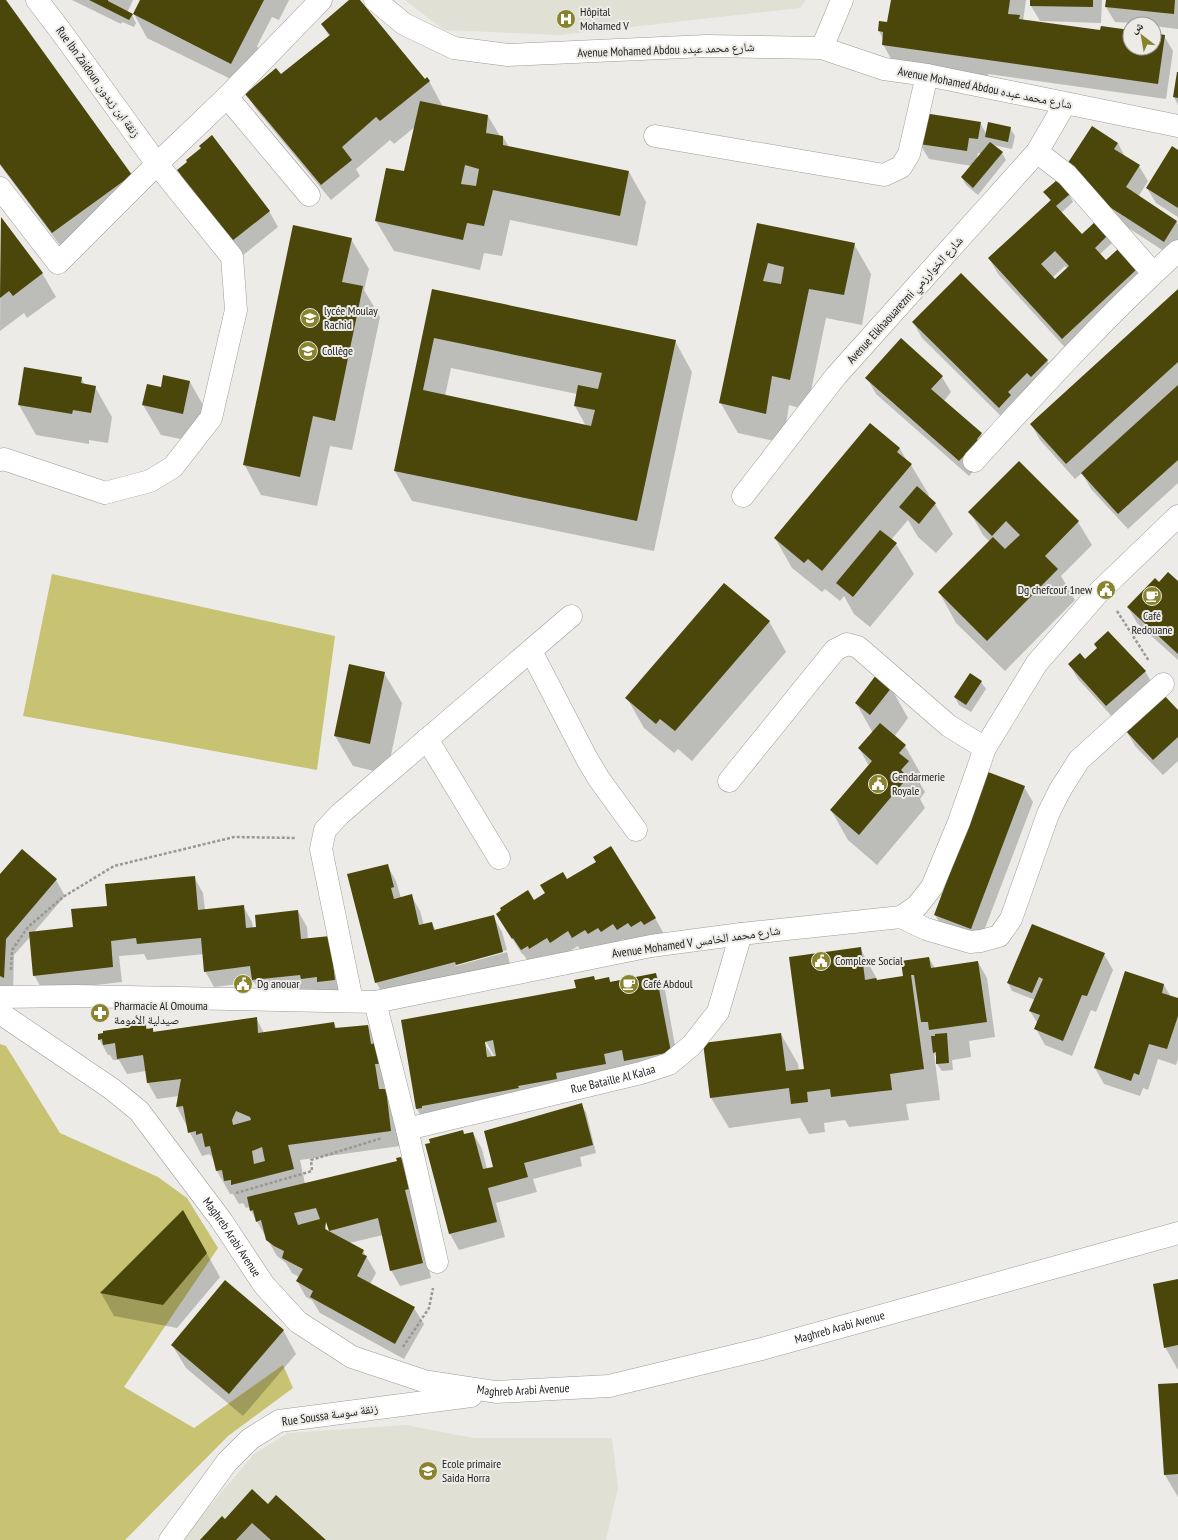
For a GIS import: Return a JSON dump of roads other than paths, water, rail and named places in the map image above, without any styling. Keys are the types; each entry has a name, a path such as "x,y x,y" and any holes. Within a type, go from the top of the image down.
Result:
{"street":[{"name":"Rue Ibn Zaidoun زنقة ابن زيدون","path":"0,460 4,459 105,493 150,481 173,467 211,418 236,310 232,257 157,164 37,0"},
{"path":"0,188 58,263 157,164 227,97 321,0"},
{"name":"Avenue Mohamed Abdou شارع محمد عبده","path":"375,0 404,24 454,48 508,55 706,46 822,48 884,68 927,75 1178,126"},
{"path":"822,48 842,0"},
{"path":"655,136 884,175 901,167 909,154 927,75"},
{"path":"227,97 308,195"},
{"name":"Avenue Elkhaouarezmi شارع الخوارزمي","path":"743,496 836,376 1037,152 1065,104"},
{"path":"1037,152 1067,175 1153,273"},
{"path":"974,461 1050,379 1153,273 1178,251"},
{"name":"Avenue Mohamed V شارع محمد الخامس","path":"3,1002 375,1002 651,946 741,934 901,917 917,906 932,888 959,822 985,748 1037,664 1099,592 1178,516"},
{"path":"352,1001 321,849 325,830 340,814 571,616"},
{"path":"729,781 835,650 847,644 858,647 949,726 985,748"},
{"path":"531,651 587,759 599,779 636,830"},
{"path":"901,917 926,929 970,942 981,941 999,936 1012,919 1048,814 1060,790 1079,760 1163,684"},
{"path":"427,739 498,858"},
{"name":"Rue Bataille Al Kalaa","path":"407,1130 641,1073 669,1064 692,1045 718,1012 741,934"},
{"name":"Maghreb Arabi Avenue","path":"3,1002 140,1111 207,1201 264,1285 298,1322 352,1357 424,1381 496,1392 608,1386 762,1349 1178,1233"},
{"path":"375,1002 407,1130 437,1262"},
{"name":"Rue Soussa زنقة سوسة","path":"170,1540 227,1462 250,1439 279,1421 496,1392"}],"place":[{"name":"Hôpital Mohamed V","path":"566,19"},
{"name":"lycée Moulay Rachid","path":"310,318"},
{"name":"Collège","path":"308,351"},
{"name":"Dg chefcouf 1new","path":"1106,590"},
{"name":"Café Redouane","path":"1152,596"},
{"name":"Gendarmerie Royale","path":"878,784"},
{"name":"Complexe Social","path":"821,961"},
{"name":"Dg anouar","path":"243,984"},
{"name":"Café Abdoul","path":"629,984"},
{"name":"Pharmacie Al Omouma صيدلية الأمومة","path":"100,1013"},
{"name":"Ecole primaire Saida Horra","path":"428,1471"}]}
